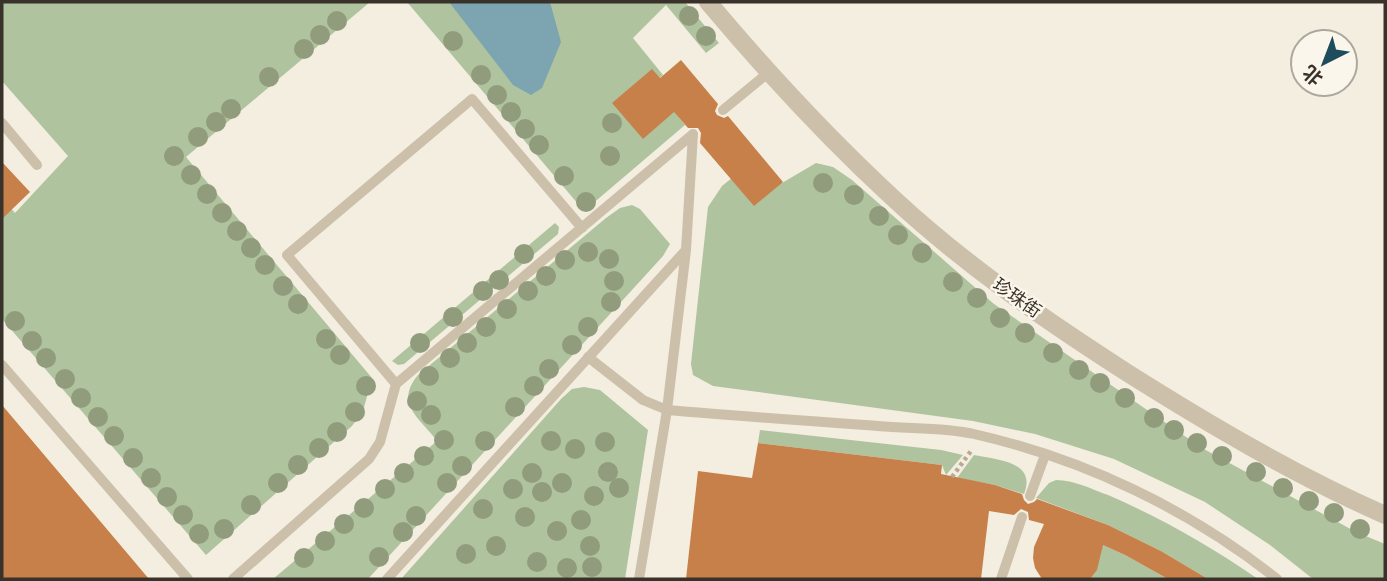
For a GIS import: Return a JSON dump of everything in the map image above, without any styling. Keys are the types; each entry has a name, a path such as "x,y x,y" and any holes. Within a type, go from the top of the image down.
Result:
{"street":[{"name":"珍珠街","path":"708,2 768,73 894,199 990,279 1077,340 1202,420 1326,489 1385,515"}],"lane":[{"path":"723,110 768,73"},
{"path":"396,384 286,255 462,107 472,99 582,228"},
{"path":"2,123 37,166"},
{"path":"233,579 369,458 380,442 396,384 693,134 686,250 667,410 639,579"},
{"path":"387,579 686,250"},
{"path":"588,357 643,400 667,410 972,434 1045,455 1120,482 1174,510 1241,550 1277,579"},
{"path":"2,365 188,579"},
{"path":"1030,496 1045,455"},
{"path":"1002,579 1022,517"}],"path":[{"path":"952,477 982,437"}],"green space":[{"path":"2,2 370,2 186,157 372,378 363,411 352,426 206,555 2,319 2,198 15,213 68,156 2,81"},
{"path":"407,2 685,2 719,43 706,53 666,5 633,38 663,75 652,84 685,125 584,211"},
{"path":"759,156 782,183 816,163 833,167 852,180 994,304 1202,448 1356,532 1385,544 1385,579 1313,579 1270,545 1205,502 1114,459 1035,434 973,421 713,386 693,375 691,364 708,207 722,186"},
{"path":"632,205 640,209 670,244 663,256 368,579 273,579 437,441 417,418 409,403 408,394 418,375 606,218 620,208"},
{"path":"555,223 559,227 558,234 404,364 398,365 392,361"},
{"path":"584,387 600,390 648,430 625,579 401,579 561,399 572,389"},
{"path":"760,430 941,450 963,455 946,475 942,465 758,443"},
{"path":"974,455 1003,461 1020,468 1027,483 1024,494 957,478"},
{"path":"1056,480 1082,485 1147,513 1258,579 1208,579 1161,551 1108,525 1036,498 1049,483"},
{"path":"1099,543 1168,579 1090,579 1097,569"}],"water":[{"path":"449,2 550,2 561,42 542,88 531,95 513,85"}],"building":[{"path":"681,60 718,104 715,111 717,115 724,118 728,116 783,182 754,206 700,143 701,133 698,128 688,128 674,112 643,139 612,103 652,69 660,78"},
{"path":"2,162 30,192 2,219"},
{"path":"2,405 149,579 2,579"},
{"path":"758,443 942,465 941,474 995,485 1022,494 1028,504 1037,499 1108,525 1161,551 1208,579 1168,579 1103,545 1097,570 1090,579 1042,579 1035,568 1033,558 1034,547 1044,524 1029,520 1028,512 1021,509 1014,515 989,511 981,579 686,579 698,471 752,478"}]}
